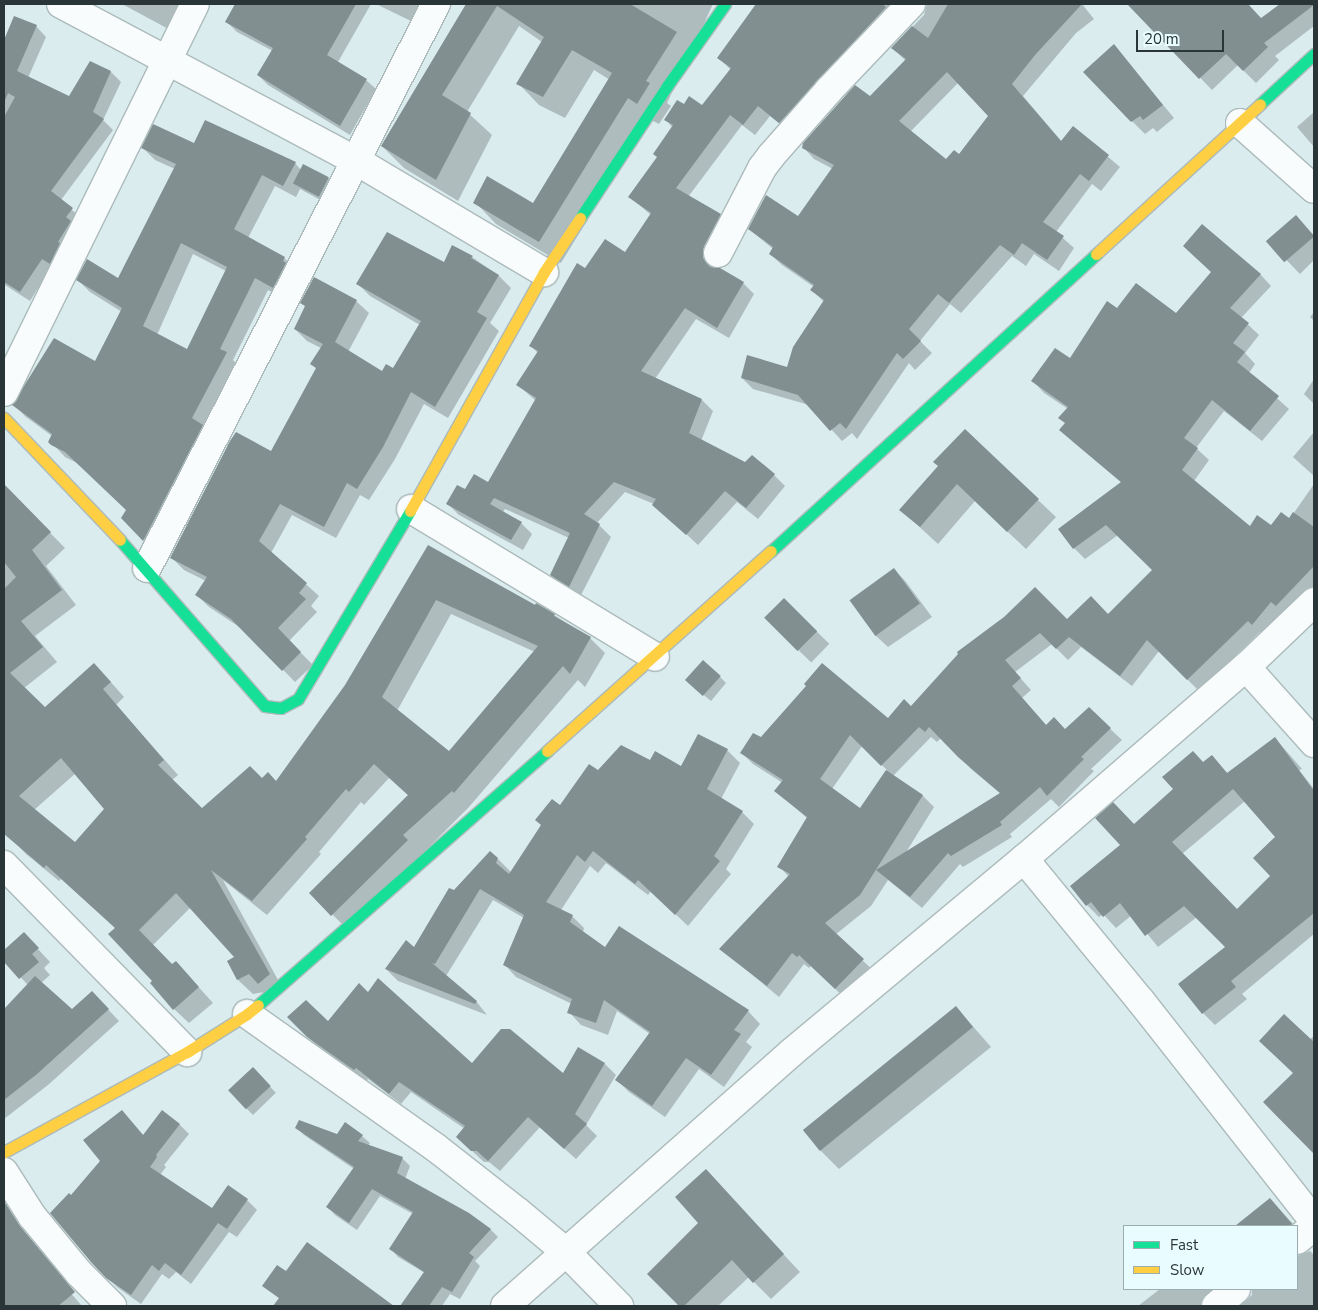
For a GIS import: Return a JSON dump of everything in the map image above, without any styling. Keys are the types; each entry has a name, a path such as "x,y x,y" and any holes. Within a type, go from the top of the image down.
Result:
{"street":[{"path":"61,4 355,160 544,272"},
{"path":"4,392 195,4"},
{"path":"147,568 436,4"},
{"path":"4,418 147,568 265,706 282,708 298,699 348,620 544,272 661,93 725,4"},
{"path":"718,253 762,168 771,156 829,90 911,4"},
{"path":"4,1152 187,1052 247,1014 655,657 1314,54"},
{"path":"1240,123 1314,189"},
{"path":"411,510 655,657"},
{"path":"505,1306 792,1052 1024,858 1246,666 1314,602"},
{"path":"1246,666 1314,743"},
{"path":"1024,858 1140,1000 1314,1221"},
{"path":"4,865 187,1052"},
{"path":"247,1014 434,1147 566,1252 619,1306"},
{"path":"4,1172 32,1216 79,1273 112,1306"},
{"path":"1298,1239 1314,1226"},
{"path":"1216,1306 1235,1290"}],"building":[{"path":"235,4 356,4 327,55 367,79 340,126 257,75 273,48 225,22"},
{"path":"466,4 630,4 677,32 646,81 650,83 637,104 628,98 539,242 473,203 487,176 533,203 612,73 572,50 543,97 516,84 544,37 497,6 442,95 471,113 436,180 381,146"},
{"path":"756,4 882,4 886,7 779,123 758,106 743,125 730,115 676,188 721,214 704,246 703,258 710,267 720,268 744,282 717,328 685,308 641,371 702,399 689,433 745,462 752,455 775,474 746,508 725,491 686,535 652,505 656,499 614,482 584,514 600,524 569,587 550,575 570,533 494,498 490,504 522,522 511,540 446,504 457,485 465,489 474,474 488,482 536,398 516,385 538,351 529,346 577,263 585,268 605,239 625,252 651,213 628,197 657,157 653,154 673,125 664,120 677,100 684,104 689,96 702,105 731,68 717,58"},
{"path":"948,4 1082,4 1035,55 1012,84 1061,141 1073,126 1109,155 1089,181 1080,174 1043,222 1064,236 1047,260 1022,243 1014,255 1000,245 949,303 938,294 909,329 921,341 903,359 897,353 846,429 840,423 830,431 798,395 741,378 747,355 787,367 793,347 824,300 810,290 814,285 769,254 773,247 748,229 766,195 798,216 834,165 802,148 803,143 855,85 870,96 906,59 891,48 912,26 928,38","holes":["947,72 988,116 959,154 954,150 946,159 899,121"]},
{"path":"1127,4 1248,4 1261,18 1280,4 1314,5 1264,43 1268,47 1243,71 1226,54 1199,79"},
{"path":"14,16 37,25 17,71 69,96 90,61 111,71 93,112 104,119 51,191 73,208 66,217 71,221 58,242 60,243 50,264 42,259 20,292 4,282 4,117 15,97 8,93 4,103 4,40"},
{"path":"1114,44 1163,105 1143,120 1140,116 1131,122 1083,72"},
{"path":"205,120 296,162 283,186 262,175 234,229 285,257 283,261 286,263 273,288 255,278 220,349 227,352 192,418 203,425 143,541 121,518 126,510 65,452 48,442 52,434 12,405 54,338 95,361 122,308 76,280 87,259 118,278 176,164 141,148 153,124 194,143","holes":["181,243 227,267 187,349 143,326"]},
{"path":"303,164 329,177 319,197 293,184"},
{"path":"1296,215 1314,236 1284,262 1266,241"},
{"path":"1202,224 1261,274 1230,308 1249,323 1233,343 1245,352 1237,362 1279,396 1250,431 1212,400 1184,438 1198,448 1182,470 1250,526 1257,515 1271,525 1281,512 1289,518 1293,512 1314,527 1314,566 1276,606 1271,602 1252,625 1248,621 1187,680 1147,640 1120,676 1069,637 1056,649 1040,633 1005,660 1021,678 1012,686 1046,725 1054,717 1065,729 1089,707 1111,728 1081,757 1084,759 1047,796 1040,787 1000,822 1002,825 951,856 948,853 910,897 876,870 1000,793 958,757 929,727 925,732 919,727 881,766 850,735 820,779 860,808 886,770 923,795 860,895 825,923 864,959 835,989 799,955 797,957 792,953 767,986 719,949 790,874 777,867 807,817 774,791 783,780 740,753 753,733 761,737 806,686 804,684 822,663 888,718 904,699 911,706 958,654 957,652 1004,617 1035,587 1067,619 1091,596 1108,614 1152,570 1106,525 1073,549 1058,529 1121,482 1059,430 1065,423 1058,418 1068,407 1031,381 1055,348 1070,358 1107,301 1117,308 1136,283 1176,313 1211,272 1183,246"},
{"path":"387,232 444,262 452,245 473,256 471,258 499,275 477,312 487,318 435,407 411,392 383,447 357,489 347,483 324,527 280,504 259,541 307,583 299,593 306,599 278,628 301,652 282,671 231,619 195,595 207,577 170,558 236,432 271,451 316,368 310,364 323,344 294,329 305,306 300,303 314,277 357,300 335,342 382,371 386,364 393,368 421,321 356,284"},
{"path":"965,429 1039,499 1007,532 957,484 920,527 899,510 938,466 933,462"},
{"path":"4,484 51,532 32,550 62,590 21,621 43,647 10,673 45,707 94,663 111,682 103,689 164,760 158,765 202,808 250,766 262,778 268,772 276,781 345,685 428,545 535,605 536,603 555,614 554,616 591,637 570,674 563,666 454,793 452,791 403,835 408,840 331,916 309,893 408,795 374,764 349,792 346,789 305,837 307,839 252,901 211,870 270,974 258,984 249,974 237,980 227,961 234,957 176,893 139,930 172,964 176,961 199,987 173,1010 150,983 152,981 108,934 115,928 46,865 44,868 4,834 4,589 16,577 4,562","holes":["436,600 538,646 449,751 382,697","61,758 104,809 75,842 19,796"]},
{"path":"894,568 920,604 875,636 850,600"},
{"path":"784,598 817,631 797,651 764,618"},
{"path":"703,660 721,676 703,696 685,680"},
{"path":"698,734 728,749 707,789 743,811 714,856 720,861 675,915 638,880 635,884 593,851 585,862 577,855 546,902 573,915 570,922 605,947 619,926 749,1010 734,1030 741,1034 711,1075 686,1058 652,1106 615,1080 650,1032 604,1000 596,1023 567,1013 572,999 503,965 524,915 480,889 435,964 432,963 477,1001 475,1004 385,969 406,940 414,947 449,888 454,890 490,851 498,858 496,863 509,874 541,825 535,820 552,799 560,805 589,764 598,770 621,745 650,760 655,751 681,766"},
{"path":"1275,737 1314,791 1314,913 1231,981 1236,987 1202,1014 1178,984 1225,947 1184,906 1145,936 1120,903 1103,917 1091,902 1086,906 1070,886 1120,845 1095,818 1113,802 1134,824 1173,789 1162,777 1193,751 1203,762 1212,755 1227,773","holes":["1233,789 1275,837 1253,858 1270,876 1237,909 1172,842"]},
{"path":"24,932 39,948 32,954 39,962 19,979 4,962 4,950"},
{"path":"35,976 72,1009 92,991 109,1009 37,1074 4,1100 4,1009"},
{"path":"378,978 472,1063 501,1029 510,1029 563,1073 578,1047 605,1063 575,1114 587,1124 564,1149 528,1117 488,1161 477,1151 471,1151 456,1137 465,1126 399,1082 389,1094 356,1068 354,1070 307,1037 287,1017 306,1000 328,1021 359,983 368,992"},
{"path":"956,1006 973,1027 820,1151 803,1130"},
{"path":"1284,1014 1314,1042 1314,1154 1263,1102 1293,1073 1259,1041"},
{"path":"253,1067 271,1086 246,1109 228,1090"},
{"path":"122,1110 143,1135 162,1110 180,1124 156,1155 157,1157 150,1167 212,1208 228,1185 248,1199 227,1229 218,1223 181,1275 165,1263 159,1271 152,1265 131,1295 106,1278 50,1213 69,1193 71,1195 100,1161 83,1140"},
{"path":"299,1120 337,1134 345,1122 363,1135 358,1141 403,1157 397,1173 469,1213 491,1229 469,1253 474,1257 452,1292 442,1287 429,1306 400,1306 424,1272 389,1249 413,1212 372,1189 349,1223 326,1207 354,1167 295,1128"},
{"path":"706,1169 784,1254 753,1283 732,1260 684,1306 679,1306 647,1274 698,1223 675,1197"},
{"path":"1270,1198 1292,1224 1290,1225 1236,1225"},
{"path":"4,1201 20,1226 75,1292 58,1306 4,1306"},
{"path":"307,1242 394,1306 273,1306 279,1298 262,1286 277,1265 286,1271"}],"traffic: fast":[{"path":"580,218 667,86 725,4"},
{"path":"1260,104 1314,54"},
{"path":"771,551 1096,254"},
{"path":"120,540 265,706 281,708 298,699 410,511"},
{"path":"258,1005 547,751"}],"traffic: slow":[{"path":"1096,254 1260,104"},
{"path":"410,511 544,272 580,218"},
{"path":"4,418 120,540"},
{"path":"547,751 771,551"},
{"path":"4,1152 187,1052 258,1005"}]}
